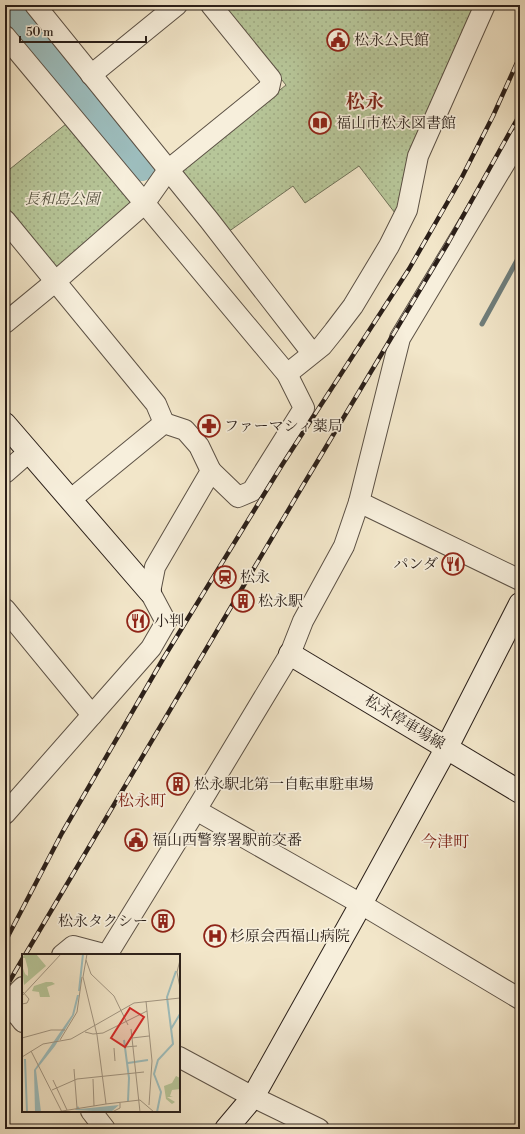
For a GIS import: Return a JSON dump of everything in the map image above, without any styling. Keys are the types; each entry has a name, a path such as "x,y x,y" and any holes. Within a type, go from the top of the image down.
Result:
{"street":[{"path":"35,5 209,220 312,353"},
{"path":"91,75 177,5"},
{"path":"5,323 56,281 144,204 168,170 269,88 271,79 211,5"},
{"path":"286,374 322,346 353,306 389,246 407,210 418,156 485,5"},
{"path":"5,36 286,374 304,408 252,491 238,497 211,471 199,446 185,430 164,423 156,404 5,220"},
{"path":"108,954 290,654 303,621 344,546 359,502 400,338 520,138"},
{"path":"70,500 164,423"},
{"path":"5,424 150,592 166,622 151,648 5,814"},
{"path":"5,473 29,452"},
{"path":"150,592 155,567 211,471"},
{"path":"359,502 520,580"},
{"path":"226,1129 253,1097 447,747 520,604"},
{"path":"5,609 92,715"},
{"name":"松永停車場線","path":"290,654 520,792"},
{"path":"196,810 361,904 520,999"},
{"path":"63,954 74,946 103,954"},
{"path":"22,988 19,990 8,1010 22,1021"},
{"path":"180,1058 253,1097 319,1129"},
{"path":"92,1112 105,1129"}],"green space":[{"path":"221,5 475,5 398,217 359,166 305,203 293,186 228,232 182,170 286,85"},
{"name":"長和島公園","path":"66,124 135,205 57,273 5,211 5,173"}],"waterway":[{"path":"10,5 141,166"},
{"path":"482,324 520,255"}],"railway":[{"path":"5,942 62,833 163,659 282,465 409,269 462,177 493,116 520,56"},
{"path":"26,954 448,243 520,114"},
{"path":"5,989 22,960"}],"place":[{"name":"松永公民館","path":"338,40"},
{"name":"福山市松永図書館","path":"320,123"},
{"name":"ファーマシィ薬局","path":"209,426"},
{"name":"パンダ","path":"453,564"},
{"name":"松永","path":"225,577"},
{"name":"松永駅","path":"243,601"},
{"name":"小判","path":"138,621"},
{"name":"松永駅北第一自転車駐車場","path":"178,784"},
{"name":"福山西警察署駅前交番","path":"136,840"},
{"name":"松永タクシー","path":"163,921"},
{"name":"杉原会西福山病院","path":"215,936"}],"district":[{"name":"松永","path":"365,101"},
{"name":"松永町","path":"142,800"},
{"name":"今津町","path":"445,841"}]}
